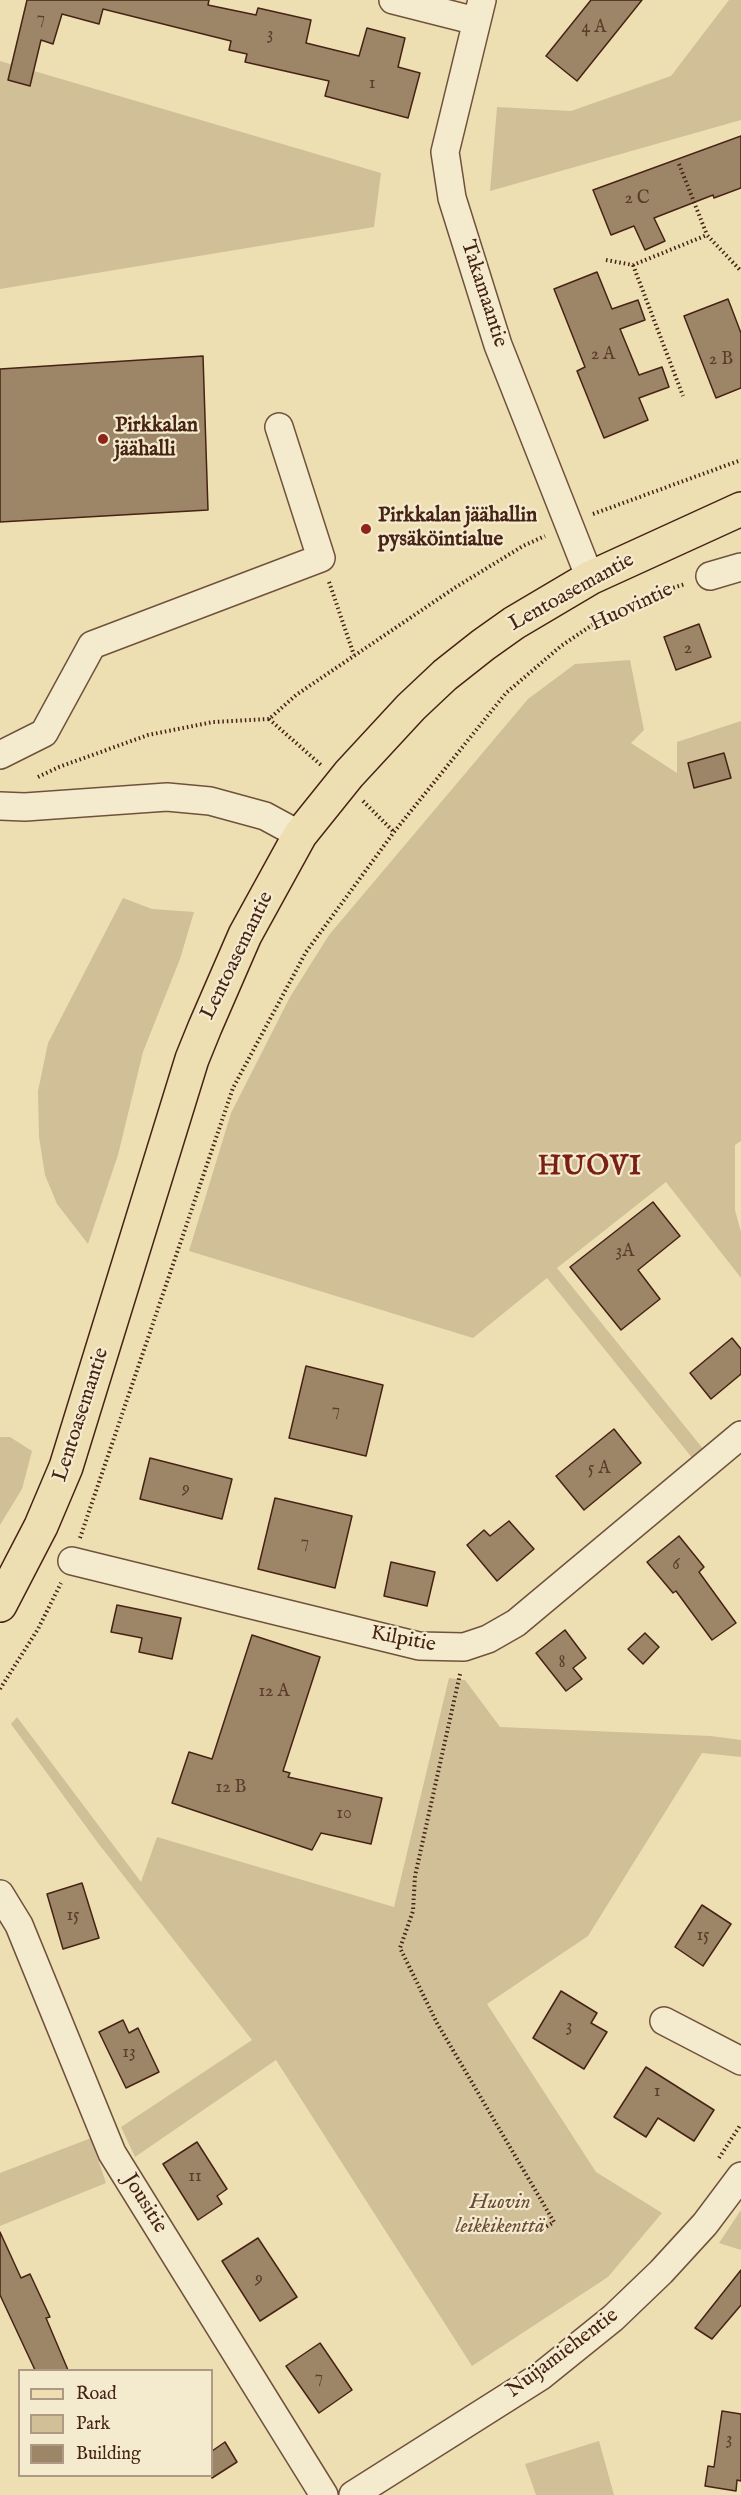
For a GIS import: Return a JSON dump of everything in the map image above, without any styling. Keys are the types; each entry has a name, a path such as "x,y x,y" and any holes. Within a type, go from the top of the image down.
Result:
{"main road":[{"name":"Lentoasemantie","path":"0,1605 37,1535 66,1467 192,1059 245,935 300,835 349,774 445,675 514,623 590,578 741,509"}],"street":[{"path":"393,0 479,11"},
{"name":"Takamaantie","path":"479,11 446,152 452,198 498,345 590,578"},
{"path":"0,755 44,733 92,645 321,558 279,427"},
{"path":"710,576 741,567"},
{"path":"0,806 25,807 167,797 210,801 265,816 300,835"},
{"name":"Kilpitie","path":"72,1561 419,1646 464,1647 488,1639 523,1617 741,1435"},
{"name":"Jousitie","path":"0,1894 19,1925 112,2153 324,2495"},
{"path":"664,2021 741,2061"},
{"name":"Nuijamiehentie","path":"353,2495 541,2376 613,2318 705,2224 741,2176"}],"path":[{"path":"680,164 707,234 741,271"},
{"path":"606,260 633,265 707,234"},
{"path":"633,265 683,396"},
{"path":"38,778 59,767 148,735 213,722 269,719 296,695 456,587 523,546 568,524 741,460"},
{"path":"321,558 354,656"},
{"name":"Huovintie","path":"0,1689 38,1629 72,1561 233,1088 306,952 394,832 506,693 561,646 607,615 660,592 710,576"},
{"path":"269,719 326,770"},
{"path":"356,794 394,832"},
{"path":"464,1647 459,1682 415,1876 413,1911 400,1948 437,2023 554,2222 536,2233"},
{"path":"715,2164 741,2124"}],"green space":[{"path":"729,0 741,0 741,120 490,191 497,107 571,111 671,76"},
{"path":"0,61 381,173 374,227 0,289"},
{"path":"630,660 644,730 631,743 677,773 677,742 741,721 741,1141 735,1145 735,1210 741,1232 741,1278 666,1182 557,1268 704,1450 693,1459 547,1278 473,1338 189,1251 231,1113 290,997 329,935 528,699 575,664"},
{"path":"123,898 152,909 194,912 180,959 143,1052 118,1155 88,1244 57,1204 45,1175 39,1137 38,1091 48,1043"},
{"path":"0,1437 10,1437 32,1451 22,1489 0,1525"},
{"name":"Huovin leikkikenttä","path":"449,1678 465,1680 500,1727 711,1736 741,1740 741,1757 702,1753 588,1936 487,2004 596,2172 662,2213 608,2277 472,2366 276,2060 135,2157 121,2127 252,2040 98,1843 11,1724 17,1717 141,1882 157,1837 394,1907"},
{"path":"91,2138 106,2183 0,2226 0,2173"},
{"path":"741,2210 741,2250 719,2243"},
{"path":"599,2441 614,2495 536,2495 525,2464"}],"building":[{"path":"27,0 209,0 208,5 256,15 258,8 311,20 306,43 359,56 367,28 405,38 398,67 420,73 408,118 325,96 329,81 245,62 247,54 229,50 231,41 103,9 99,24 62,14 53,44 41,40 30,86 8,80"},
{"path":"591,0 642,0 577,81 546,56"},
{"path":"741,136 741,188 714,198 713,195 654,218 665,241 645,250 634,226 611,235 593,190"},
{"path":"597,272 612,309 638,300 645,320 620,329 639,375 662,367 669,387 639,398 648,420 604,438 577,371 585,367 554,289"},
{"path":"728,299 741,333 741,388 716,398 684,316"},
{"name":"Pirkkalan jäähalli","path":"203,356 208,510 0,522 0,369"},
{"path":"699,624 711,657 676,670 664,637"},
{"path":"724,753 731,778 694,788 688,763"},
{"path":"653,1202 680,1236 638,1270 660,1299 621,1330 570,1267"},
{"path":"732,1338 741,1349 741,1374 711,1399 690,1373"},
{"path":"306,1366 383,1385 366,1456 289,1438"},
{"path":"614,1429 641,1463 584,1510 556,1476"},
{"path":"150,1458 232,1479 222,1519 140,1499"},
{"path":"275,1498 352,1516 335,1588 258,1569"},
{"path":"509,1521 534,1549 497,1581 467,1545 484,1530 490,1536"},
{"path":"679,1536 704,1567 699,1572 736,1623 712,1640 676,1591 673,1593 647,1562"},
{"path":"391,1562 435,1572 427,1606 384,1596"},
{"path":"117,1605 181,1618 172,1659 139,1652 142,1638 111,1632"},
{"path":"565,1630 586,1658 573,1668 582,1679 566,1691 536,1653"},
{"path":"645,1633 659,1647 643,1664 628,1649"},
{"path":"252,1635 320,1657 283,1771 290,1773 288,1777 382,1798 371,1844 321,1833 312,1850 172,1803 189,1752 212,1759"},
{"path":"82,1883 99,1938 63,1949 47,1894"},
{"path":"702,1905 731,1924 703,1966 675,1947"},
{"path":"561,1991 597,2013 591,2023 607,2032 584,2069 533,2038"},
{"path":"123,2020 129,2033 138,2028 159,2072 126,2088 99,2032"},
{"path":"646,2067 714,2110 694,2141 658,2118 646,2137 614,2117"},
{"path":"197,2142 227,2189 217,2196 222,2204 198,2220 163,2164"},
{"path":"0,2232 21,2278 30,2274 50,2317 46,2318 68,2369 35,2369 0,2295"},
{"path":"258,2238 297,2297 260,2321 222,2261"},
{"path":"741,2270 741,2305 712,2339 695,2328"},
{"path":"320,2343 352,2390 319,2413 286,2366"},
{"path":"722,2411 741,2414 741,2481 737,2480 736,2491 705,2486 708,2466 714,2467"},
{"path":"225,2442 237,2462 212,2478 213,2477 213,2450"}],"place":[{"name":"Pirkkalan jäähalli","path":"103,439"},
{"name":"Pirkkalan jäähallin pysäköintialue","path":"366,529"}],"district":[{"name":"HUOVI","path":"590,1168"}]}
